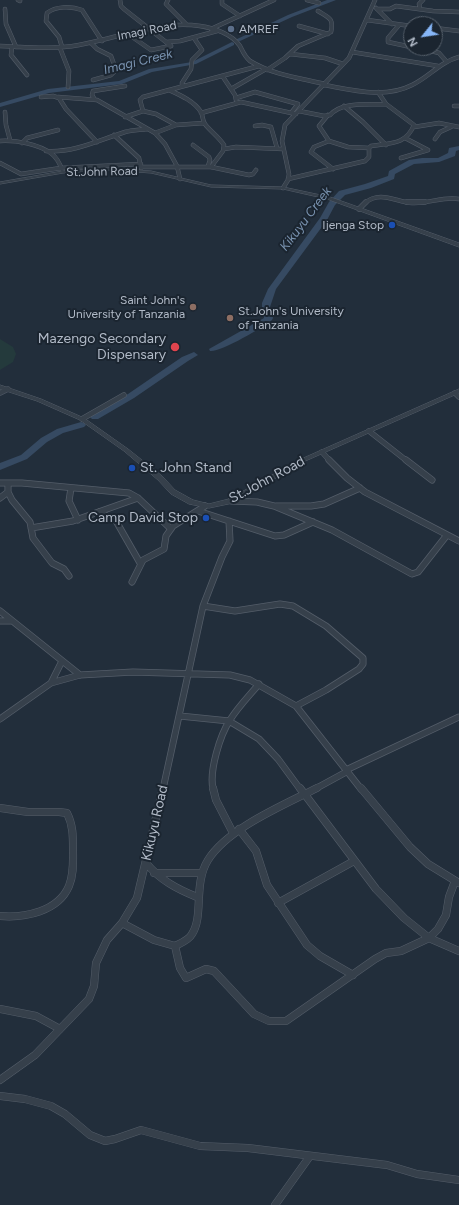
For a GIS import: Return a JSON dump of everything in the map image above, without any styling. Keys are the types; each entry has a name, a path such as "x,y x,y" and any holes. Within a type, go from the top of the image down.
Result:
{"street":[{"path":"120,0 121,6 124,9 171,46 151,50 128,34"},
{"path":"168,0 166,4 187,25"},
{"path":"222,0 222,4 226,8 240,16"},
{"path":"261,0 268,3"},
{"path":"211,29 274,0"},
{"path":"307,0 318,3"},
{"path":"283,188 288,179 289,173 283,149 282,133 285,126 324,85 352,52 375,0"},
{"path":"420,9 419,4 423,0"},
{"path":"373,5 392,24"},
{"path":"377,9 388,9 396,6 459,12"},
{"path":"68,87 71,80 70,70 61,48 59,37 46,21 47,13 53,9 74,8 82,10 85,17 96,29 102,41"},
{"path":"5,9 4,15 7,28 14,47 11,55 27,75"},
{"path":"231,89 267,70 290,54 298,46 328,34 333,28 332,20 318,11"},
{"path":"367,20 403,25"},
{"name":"Imagi Road","path":"0,46 61,48 102,41 149,29 171,25 187,25 218,31 240,46 247,59 267,70 324,85 378,92 410,86 446,61 459,57"},
{"path":"399,25 388,38 388,42 403,46"},
{"path":"299,26 328,34"},
{"path":"443,29 459,31"},
{"path":"167,42 180,42 218,31"},
{"path":"182,86 182,83 191,70 190,64 192,58 202,50 194,38"},
{"path":"91,43 97,49 111,56 116,70 110,75 93,80"},
{"path":"352,52 438,66"},
{"path":"290,54 324,58 343,64"},
{"path":"442,56 446,61"},
{"path":"143,111 140,103 142,98 259,66"},
{"path":"223,77 236,98 236,103"},
{"path":"95,100 92,95 93,91 125,86"},
{"path":"169,90 188,98 201,112 204,118 204,123 218,136 224,145 224,149"},
{"path":"236,98 255,92 298,104 291,113"},
{"path":"378,92 386,104 408,120 414,127"},
{"path":"58,97 66,109 97,142"},
{"path":"41,98 58,97 95,100 107,105 125,117 155,133 165,144 177,166 180,179"},
{"path":"201,112 236,103 248,103 291,113 328,116"},
{"path":"386,104 344,106 334,110 319,126 329,141 348,147 369,148 374,145 397,143 405,138 414,127 439,123 451,127 459,127"},
{"path":"344,106 363,122 386,145"},
{"path":"454,106 459,106"},
{"path":"125,117 143,111 156,114 176,126"},
{"path":"5,112 6,125 10,140"},
{"path":"155,133 176,126 204,123"},
{"path":"255,126 262,125 271,128 277,148"},
{"path":"435,138 440,132 451,127"},
{"path":"56,159 59,154 65,151 97,142 114,135 147,129"},
{"path":"22,143 30,138 58,130"},
{"path":"114,135 139,158 141,167 210,167 249,175 253,174 256,170"},
{"path":"401,158 428,150 405,138"},
{"path":"0,141 10,140 46,151 56,159 62,170 21,174 0,163"},
{"path":"329,141 314,147 311,152 333,169"},
{"path":"193,145 209,157 210,167"},
{"path":"210,167 224,149 236,147 283,149"},
{"path":"288,179 367,160 369,156 369,148"},
{"path":"46,151 65,151"},
{"name":"St.John Road","path":"0,183 62,170 141,167 180,179 222,187 283,188 298,190 345,205"},
{"path":"359,209 366,202 377,197 385,197 413,203 444,197 459,199"},
{"path":"345,205 459,245"},
{"path":"345,205 373,214"},
{"path":"453,242 459,239"},
{"name":"St.John Road","path":"0,387 40,400 82,419 126,450 160,478 173,492 191,502 205,506 220,505 231,501 301,461 458,394"},
{"path":"0,393 8,389"},
{"path":"82,419 124,395"},
{"path":"369,431 432,480"},
{"path":"322,452 347,478 360,488 459,541"},
{"path":"0,483 129,493 138,498 171,529"},
{"path":"8,484 8,492 12,500 30,522 33,538 38,547 52,563 64,570 69,576"},
{"path":"71,488 68,497 78,520"},
{"path":"274,506 311,506 324,504 360,488"},
{"path":"0,498 8,492"},
{"path":"31,528 58,526 138,498"},
{"path":"231,501 257,502 274,506 332,530 412,574 418,572 447,535"},
{"path":"132,582 137,575 140,563 144,558 164,549 166,536 171,529 179,522 205,506"},
{"path":"198,511 275,536 284,535 313,522"},
{"path":"99,512 116,521 140,563"},
{"name":"Kikuyu Road","path":"0,1080 35,1055 88,998 94,986 96,963 106,940 122,923 137,898 190,673 204,606 222,557 230,541 229,521"},
{"path":"204,606 239,611 267,605 291,605 344,639 363,658 363,664 359,669 326,690 296,706"},
{"path":"0,611 80,675"},
{"path":"0,621 11,621"},
{"path":"51,682 62,661"},
{"path":"0,719 51,682 80,675 133,672 190,673 242,677 259,684 296,706 388,822 410,847 428,864 457,882 446,915 438,929 429,938 401,951 386,953 375,959 286,1022 274,1023 261,1019 254,1014 214,971 206,969 186,978 180,968 175,946"},
{"path":"259,684 229,721 215,756 212,783 216,800 236,831 256,851 265,878 278,903 307,945 320,956 353,975"},
{"path":"180,716 229,721 259,739 268,748 305,795 376,889 404,918 429,938 459,951"},
{"path":"122,923 154,940 175,946 185,941 194,932 201,873 210,856 236,831 305,795 347,770 459,717"},
{"path":"0,808 12,811 46,813 63,811 67,813 72,824 74,853 69,886 60,898 47,908 33,915 21,917 0,916"},
{"path":"278,903 354,861"},
{"path":"146,863 154,873 167,884 197,897"},
{"path":"154,873 201,873"},
{"path":"0,1009 36,1016 60,1029"},
{"path":"0,1096 17,1098 50,1106 64,1113 87,1133 100,1140 110,1141 134,1131 141,1130 200,1146 248,1148 387,1165 417,1174 459,1180"},
{"path":"275,1205 310,1156"}],"green space":[{"path":"0,339 13,347 16,354 13,362 0,370"}],"waterway":[{"name":"Imagi Creek","path":"238,40 290,16 333,0"},
{"name":"Imagi Creek","path":"0,105 48,91 120,83 151,70 194,63 232,44"},
{"name":"Kikuyu Creek","path":"213,349 224,345 269,318 266,307 267,300 272,289 324,218 332,204 342,193 368,186 391,177 392,173 412,162 422,160 439,160 452,154 452,150 459,148"},
{"name":"Kikuyu Creek","path":"95,417 131,396 185,359 194,355"},
{"name":"Kikuyu Creek","path":"0,467 24,457 44,440 60,431 81,425"}],"place":[{"name":"AMREF","path":"231,29"},
{"name":"Ijenga Stop","path":"392,225"},
{"name":"Saint John's University of Tanzania","path":"193,307"},
{"name":"St.John's University of Tanzania","path":"230,318"},
{"name":"Mazengo Secondary Dispensary","path":"175,347"},
{"name":"St. John Stand","path":"132,468"},
{"name":"Camp David Stop","path":"206,518"}]}
